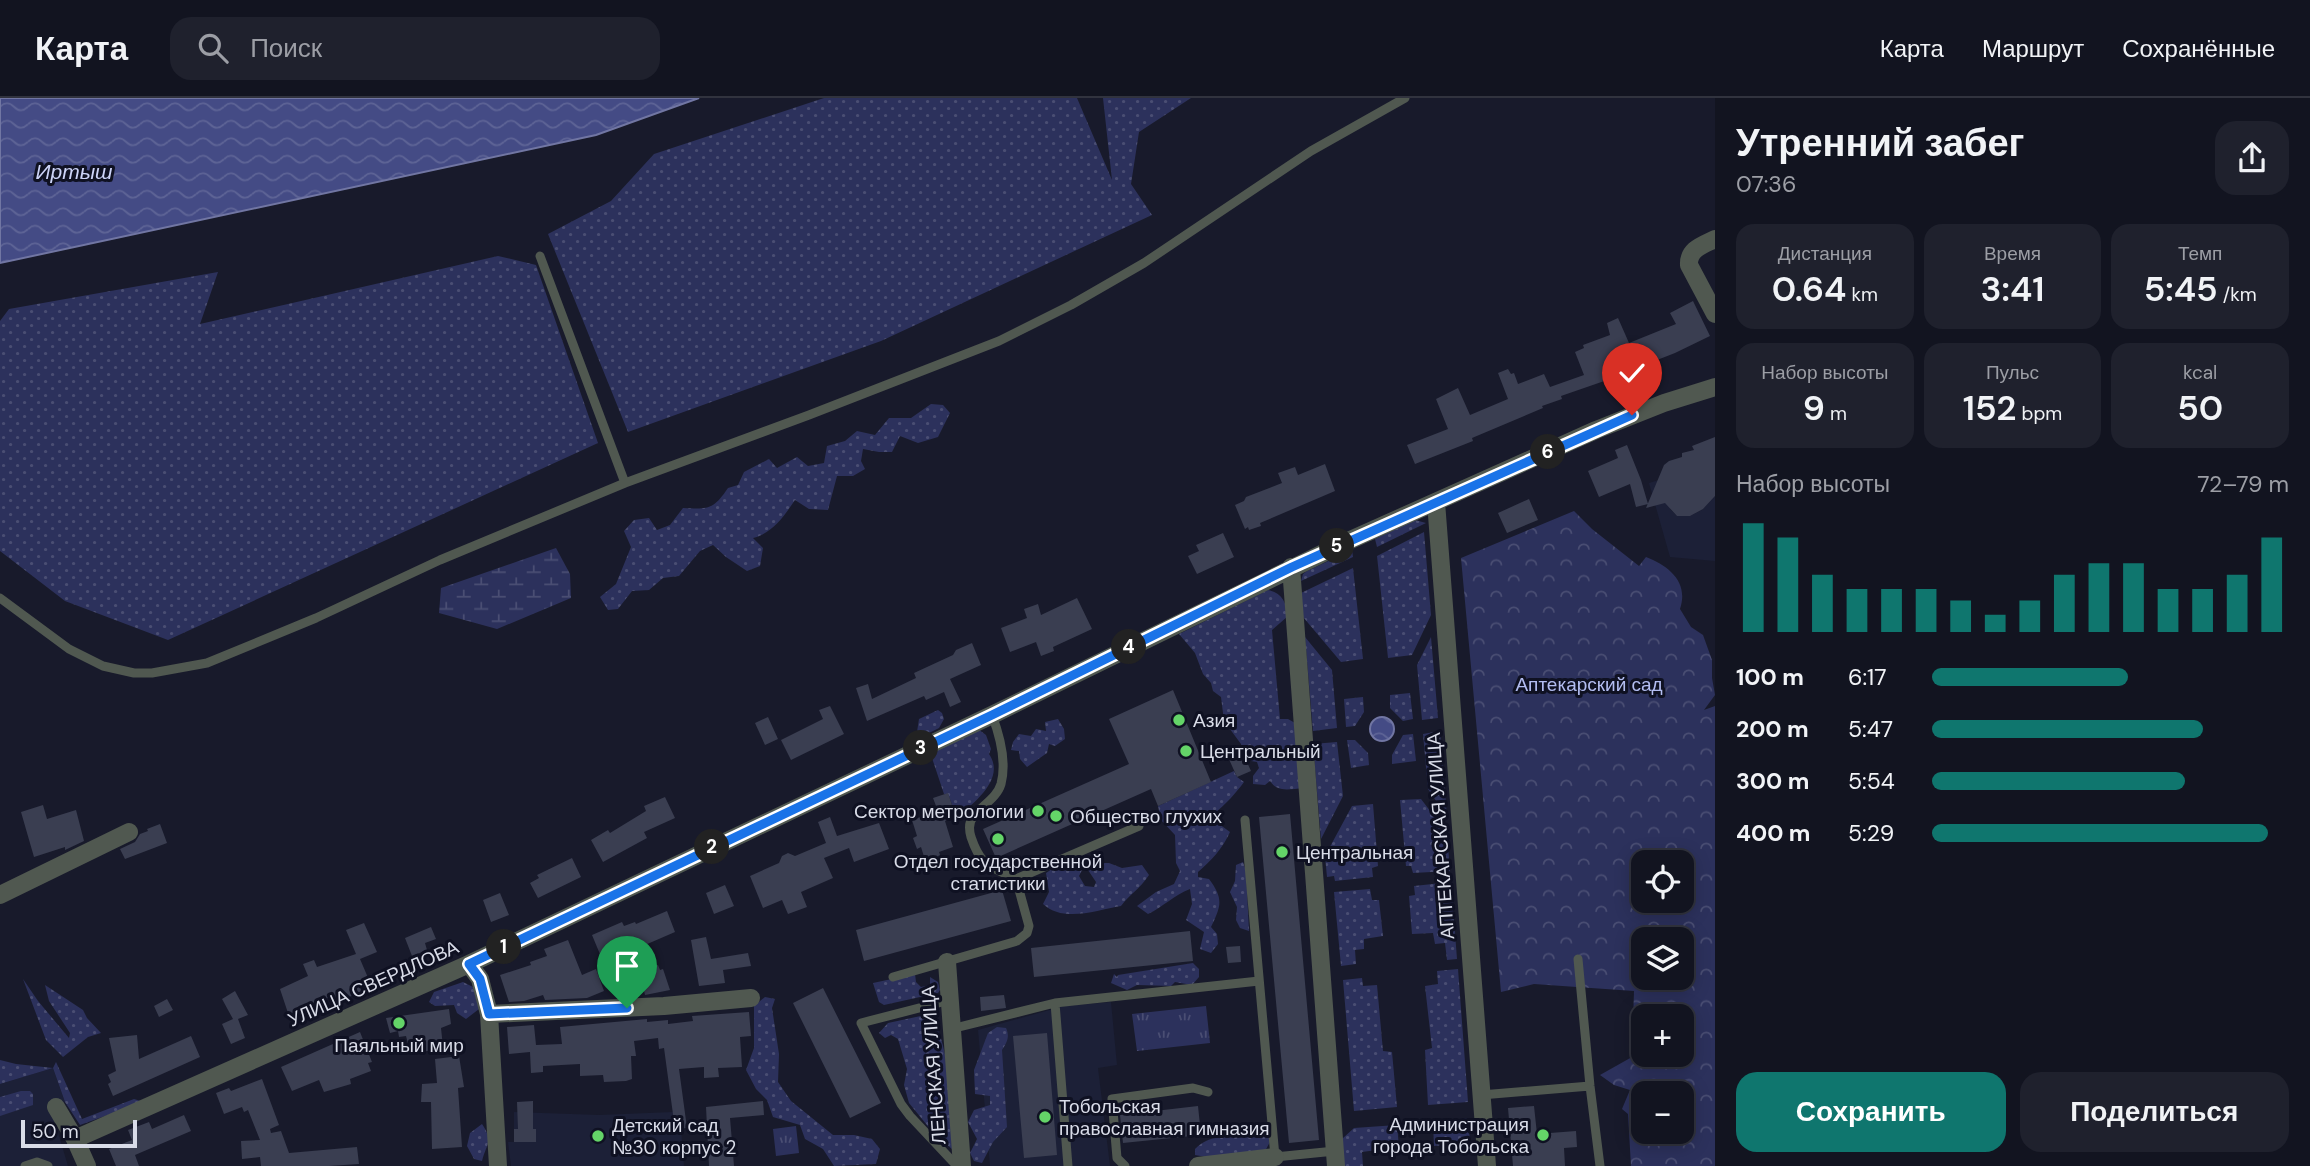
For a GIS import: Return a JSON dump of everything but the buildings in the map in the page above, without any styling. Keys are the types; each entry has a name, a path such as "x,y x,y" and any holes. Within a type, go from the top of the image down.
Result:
{"street":[{"path":"1715,239 1694,250 1689,260 1689,265 1715,314"},
{"name":"УЛИЦА СВЕРДЛОВА","path":"75,1139 469,964 992,715 1292,567 1596,430 1715,387"},
{"name":"АПТЕКАРСКАЯ УЛИЦА","path":"1436,502 1487,1166"},
{"path":"1292,567 1336,1159"},
{"path":"0,895 130,832"},
{"name":"ЛЕНСКАЯ УЛИЦА","path":"947,962 959,1166"},
{"path":"469,964 480,979 489,1014 498,1166"},
{"path":"489,1014 664,1006 751,998"},
{"path":"57,1107 87,1166"},
{"path":"1198,1166 1275,1157"}],"lane":[{"path":"0,598 69,649 94,662 134,673 171,671 207,663 316,618 440,560 625,483 999,341 1143,263 1311,151 1405,98"},
{"path":"540,256 625,483"},
{"path":"893,977 1017,941 1027,933 1029,926 1016,880 983,863 977,855 969,831 972,818 1002,782 1002,751 992,715"},
{"path":"1245,820 1275,1157 1336,1159"},
{"path":"1016,880 1139,826"},
{"path":"1578,959 1600,1166"},
{"path":"951,1029 1055,1003 1259,981"},
{"path":"950,1000 861,1023 901,1104 959,1166"},
{"path":"1055,1003 1068,1166"},
{"path":"1481,1095 1590,1086"},
{"path":"1125,1166 1117,1157 1112,1099 1193,1088 1208,1092"},
{"path":"25,1166 37,1162 48,1166"}],"shaded area":[{"path":"1659,480 1672,499 1670,509 1677,516 1690,516 1703,509 1715,496 1715,561 1670,557 1649,483"},
{"name":"Тобольская православная гимназия","path":"1111,1002 1117,1065 1098,1068 1110,1166 990,1166 978,1030 1064,1006"},
{"path":"53,1068 65,1102 54,1119 68,1166 0,1166 0,1084"},
{"name":"Детский сад №30 корпус 2","path":"514,1112 599,1115 673,1112 675,1129 681,1129 684,1166 511,1166 508,1142 514,1142"}],"green space":[{"path":"824,98 1077,98 1112,180 1103,98 1191,98 1139,132 1131,184 1152,215 881,341 628,432 548,234 611,201 654,154"},
{"path":"498,256 536,265 598,443 168,640 65,601 0,551 0,321 9,309 218,272 200,324"},
{"path":"931,404 943,405 950,413 938,437 918,443 900,436 892,452 863,449 861,461 865,469 853,476 837,476 828,510 809,509 795,500 772,528 753,538 763,548 760,566 747,571 713,545 700,551 679,576 663,578 649,590 632,591 618,609 608,610 600,597 616,584 631,547 624,531 634,520 649,518 657,530 670,525 683,508 710,507 728,488 738,485 744,472 769,459 777,468 797,457 808,466 824,463 827,446 845,441 857,431 875,435 889,418 911,418"},
{"name":"Аптекарский сад","path":"1574,511 1592,529 1639,566 1646,557 1675,576 1682,591 1680,609 1691,627 1703,635 1712,660 1715,695 1704,710 1715,706 1715,1166 1631,1166 1628,1114 1622,1109 1630,1090 1614,1085 1600,1075 1631,1058 1631,1067 1694,1067 1694,1004 1634,1004 1634,991 1534,984 1501,992 1461,558"},
{"path":"1415,520 1426,523 1377,547 1375,539"},
{"path":"1424,532 1431,615 1412,655 1388,658 1377,556"},
{"path":"556,548 570,574 571,598 497,629 439,613 441,588"},
{"path":"1352,550 1353,557 1301,581 1307,571"},
{"path":"1353,568 1363,659 1341,662 1303,617 1301,593"},
{"path":"1268,590 1280,596 1288,616 1272,630 1280,719 1295,723 1303,788 1281,789 1270,781 1265,785 1253,784 1253,776 1259,768 1257,762 1251,761 1242,751 1241,744 1224,721 1221,697 1213,691 1195,653 1179,634"},
{"path":"1305,637 1332,670 1337,728 1313,731"},
{"path":"1431,637 1438,718 1422,720 1417,665"},
{"path":"1410,693 1413,719 1403,721 1390,708 1390,695"},
{"path":"1363,697 1364,712 1355,726 1346,727 1344,699"},
{"path":"938,710 944,719 939,728 925,735 917,732 919,719"},
{"path":"1058,719 1064,729 1065,739 1055,746 1049,744 1047,753 1027,767 1020,759 1019,751 1011,750 1013,742 1019,734 1031,736 1036,729 1046,731 1045,722"},
{"path":"978,729 986,735 994,772 986,789 957,818 948,794 944,794 932,758 933,752"},
{"path":"1440,731 1447,817 1428,789 1423,734"},
{"path":"1413,734 1416,761 1392,764 1392,755 1403,735"},
{"path":"1347,740 1355,740 1368,753 1369,765 1351,768"},
{"path":"1337,742 1343,796 1321,839 1313,744"},
{"path":"1234,771 1244,782 1215,813 1219,824 1230,832 1216,854 1198,872 1198,877 1209,879 1219,897 1219,908 1211,927 1217,934 1218,944 1211,953 1200,949 1204,932 1186,920 1192,904 1190,889 1148,914 1137,906 1156,892 1174,884 1180,871 1176,863 1175,835 1161,820 1158,806"},
{"path":"1421,799 1447,833 1450,871 1413,873 1411,866 1406,866 1400,800"},
{"path":"1373,804 1378,866 1372,868 1373,877 1335,881 1334,876 1327,877 1325,856 1352,806"},
{"path":"1243,862 1246,871 1249,931 1240,928 1236,920 1237,907 1230,892 1235,881 1236,865"},
{"path":"1073,863 1085,864 1079,876 1085,886 1094,887 1096,882 1088,870 1094,863 1109,863 1122,868 1142,865 1149,875 1121,906 1080,914 1051,910 1043,904 1049,892 1046,873 1055,867"},
{"path":"1451,882 1457,959 1447,960 1445,943 1435,944 1433,933 1412,934 1409,896 1415,895 1414,886"},
{"path":"1370,889 1372,900 1379,900 1383,936 1364,939 1364,949 1355,950 1356,964 1341,966 1334,892"},
{"path":"1193,963 1199,969 1199,977 1192,985 1175,982 1171,986 1137,985 1127,990 1111,983 1114,974 1117,977"},
{"path":"1458,969 1468,1102 1428,1105 1425,1050 1432,1048 1425,986 1438,984 1437,971"},
{"path":"915,974 916,982 921,987 930,985 930,977 938,982 938,993 884,1005 879,1002 873,983"},
{"path":"1362,978 1363,986 1377,985 1383,1051 1392,1052 1397,1107 1354,1111 1343,980"},
{"path":"23,979 69,1038 70,1033 49,1001 45,985 83,1010 101,1033 88,1037 63,1057 46,1040"},
{"path":"463,982 473,987 479,1009 466,1019 457,1013 454,1005 435,1006 429,1002 434,992"},
{"path":"765,997 775,999 772,1008 779,1054 778,1082 791,1101 833,1135 854,1135 872,1139 880,1149 876,1164 834,1166 823,1149 805,1139 800,1125 773,1117 767,1100 756,1089 746,1070 754,1048 754,1006"},
{"path":"1206,1006 1210,1043 1137,1051 1132,1014"},
{"path":"930,1014 937,1027 946,1061 951,1098 952,1149 935,1135 909,1103 904,1085 907,1069 898,1039 891,1035 885,1038 879,1033 888,1023"},
{"path":"997,1027 1006,1028 1008,1034 1002,1050 1007,1127 993,1142 982,1163 974,1161 970,1153 977,1139 968,1122 974,1110 990,1105 990,1096 975,1094 974,1070 988,1033"},
{"path":"0,1060 16,1064 53,1068 0,1084"},
{"path":"56,1062 82,1119 134,1099 144,1102 80,1125 65,1102 53,1068"},
{"path":"30,1091 33,1094 33,1105 0,1116 0,1097"},
{"path":"1468,1118 1470,1143 1434,1146 1433,1122"},
{"path":"482,1124 488,1143 482,1161 474,1159 467,1146 470,1133"},
{"path":"1397,1125 1399,1147 1362,1152 1363,1166 1344,1166 1342,1139 1354,1128"},
{"path":"796,1126 799,1153 776,1156 773,1129"},
{"path":"1251,1126 1267,1129 1271,1140 1264,1153 1212,1158 1195,1155 1195,1149 1205,1142 1223,1138 1232,1131 1242,1133"}],"water":[{"name":"Иртыш","path":"0,98 699,98 596,135 0,263"},
{"path":"1382,717 1393,724 1394,729 1387,740 1382,741 1371,734 1370,729 1377,718"}],"place":[{"name":"Азия","path":"1179,720"},
{"name":"Центральный","path":"1186,751"},
{"name":"Сектор метрологии","path":"1038,811"},
{"name":"Общество глухих","path":"1056,816"},
{"name":"Отдел государственной статистики","path":"998,839"},
{"name":"Центральная","path":"1282,852"},
{"name":"Паяльный мир","path":"399,1023"},
{"name":"Тобольская православная гимназия","path":"1045,1117"},
{"name":"Администрация города Тобольска","path":"1543,1135"},
{"name":"Детский сад №30 корпус 2","path":"598,1136"}],"route":[{"path":"627,1008 489,1014 480,979 469,964 992,715 1292,567 1632,415"}]}
